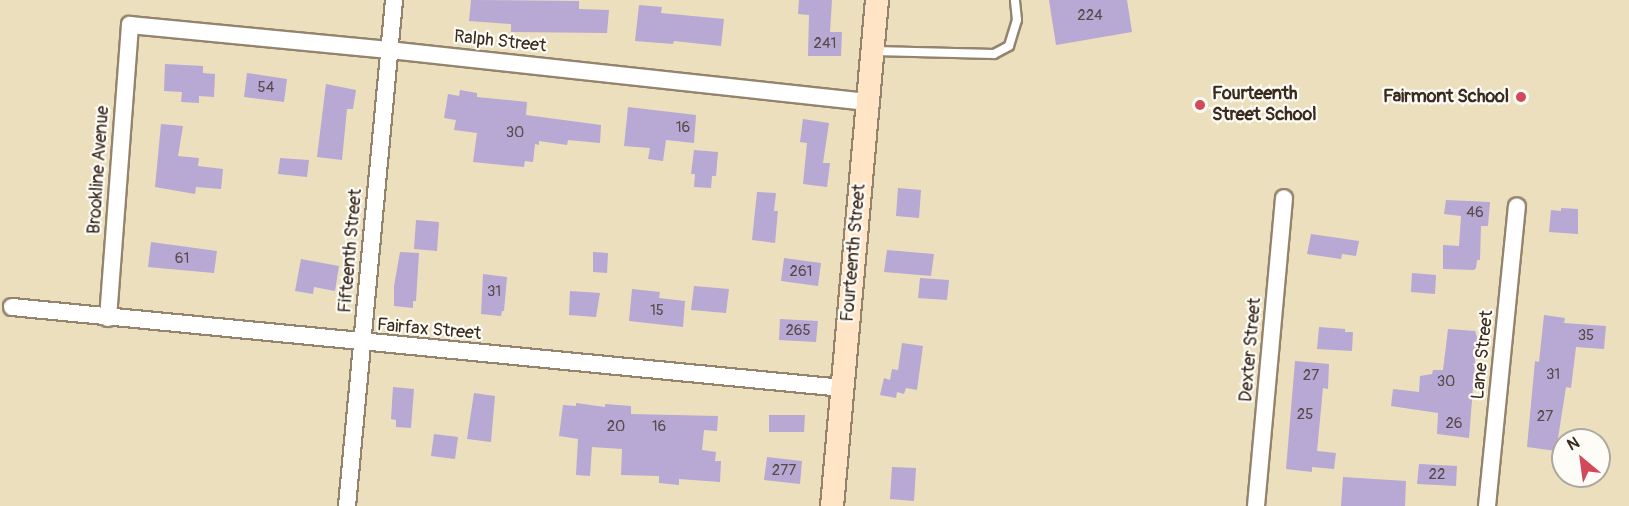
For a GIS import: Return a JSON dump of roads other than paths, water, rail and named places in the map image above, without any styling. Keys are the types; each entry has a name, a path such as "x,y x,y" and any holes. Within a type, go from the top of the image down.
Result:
{"street":[{"name":"Fifteenth Street","path":"347,506 394,0"},
{"name":"Fourteenth Street","path":"832,506 866,102 877,0"},
{"name":"Ralph Street","path":"130,25 389,50 866,102"},
{"name":"Brookline Avenue","path":"108,318 130,25"},
{"name":"Dexter Street","path":"1257,506 1284,198"},
{"name":"Lane Street","path":"1487,506 1517,207"},
{"name":"Fairfax Street","path":"12,307 362,343 843,388"}],"lane":[{"path":"872,51 994,54 1009,46 1017,20 1015,0"}],"place":[{"name":"Fairmont School","path":"1521,97"},
{"name":"Fourteenth Street School","path":"1200,105"}]}
